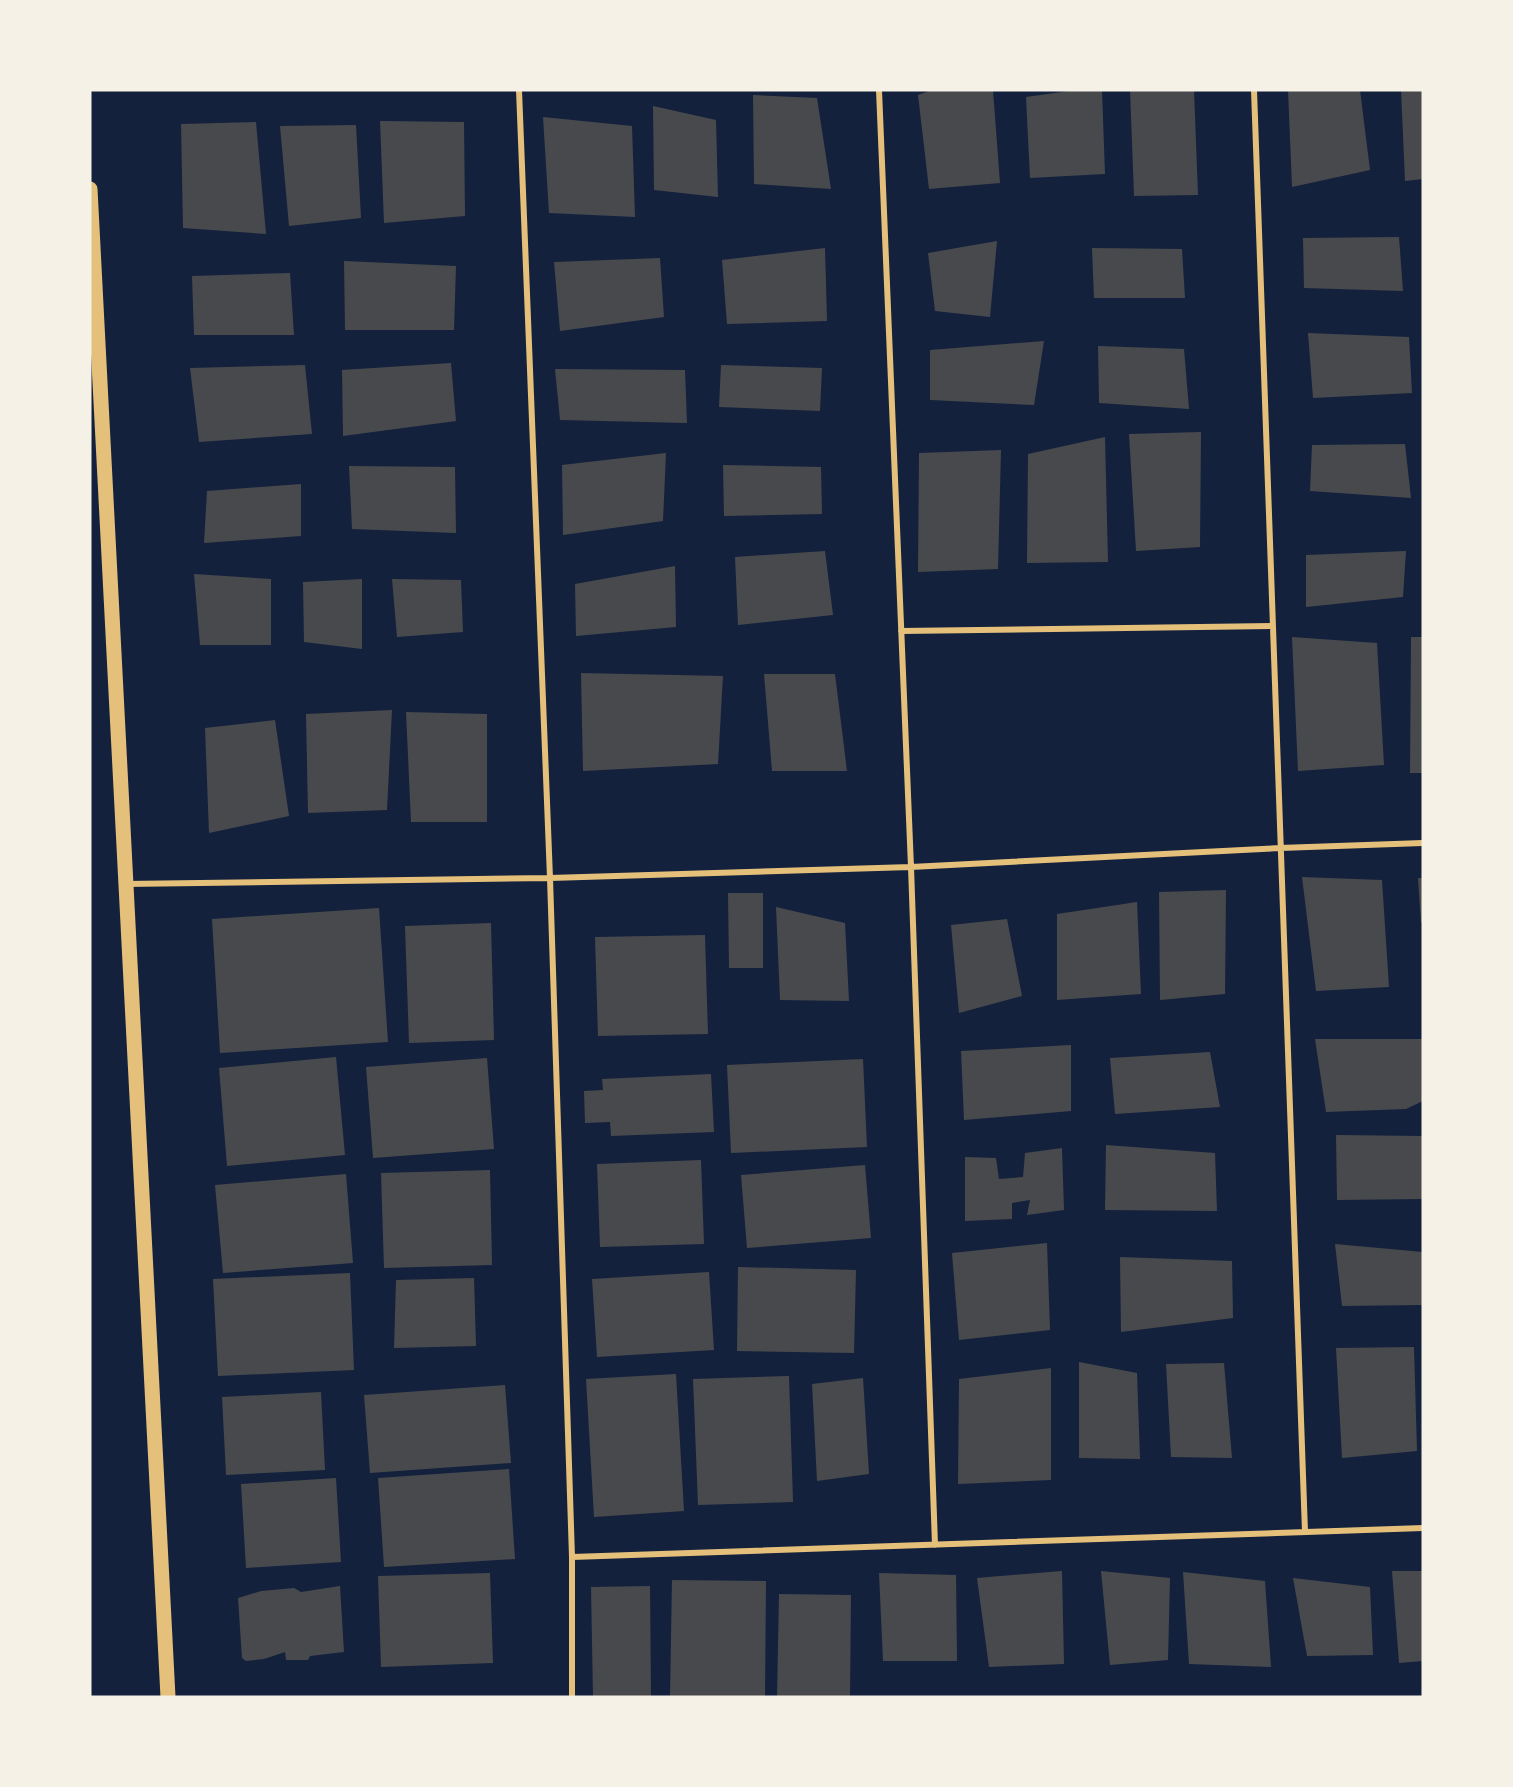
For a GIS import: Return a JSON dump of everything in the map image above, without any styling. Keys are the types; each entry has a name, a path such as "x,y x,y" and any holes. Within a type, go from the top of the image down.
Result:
{"main road":[{"path":"90,189 94,359 125,884 168,1697"}],"street":[{"path":"519,90 550,878 572,1557 572,1697"},
{"path":"879,90 911,867 935,1545"},
{"path":"1254,90 1305,1532"},
{"path":"901,632 1273,627"},
{"path":"125,884 550,878 911,867 1423,843"},
{"path":"572,1557 1423,1528"}],"building":[{"path":"932,90 993,90 1000,183 929,189 918,95"},
{"path":"1076,90 1102,90 1105,174 1030,178 1026,97"},
{"path":"1130,90 1194,90 1198,195 1134,196"},
{"path":"1288,90 1360,90 1370,170 1292,187"},
{"path":"1401,90 1423,90 1423,179 1405,181"},
{"path":"753,95 817,98 831,189 754,184"},
{"path":"653,106 716,120 718,197 654,190"},
{"path":"543,117 632,126 635,217 549,213"},
{"path":"380,121 464,122 465,216 384,223"},
{"path":"256,122 266,234 183,228 181,124"},
{"path":"356,125 361,218 289,226 280,126"},
{"path":"1399,237 1403,291 1304,288 1303,238"},
{"path":"997,241 990,317 935,311 928,253"},
{"path":"825,248 827,321 727,324 722,260"},
{"path":"1092,248 1182,249 1185,298 1094,298"},
{"path":"660,258 664,317 560,331 554,262"},
{"path":"344,261 456,266 454,330 345,330"},
{"path":"290,273 294,335 194,335 192,276"},
{"path":"1308,333 1409,337 1412,393 1313,398"},
{"path":"1044,341 1034,405 930,400 930,350"},
{"path":"1098,346 1184,349 1189,409 1099,403"},
{"path":"451,363 456,421 343,436 342,370"},
{"path":"305,365 312,434 199,442 190,368"},
{"path":"721,365 822,368 820,411 719,407"},
{"path":"555,369 685,370 687,423 560,420"},
{"path":"1201,432 1200,547 1136,551 1129,434"},
{"path":"1105,437 1108,562 1027,563 1028,454"},
{"path":"1405,444 1411,498 1310,491 1312,445"},
{"path":"1001,450 998,569 918,572 919,453"},
{"path":"666,453 663,521 563,535 562,465"},
{"path":"723,465 821,467 822,514 724,516"},
{"path":"349,466 455,467 456,533 352,529"},
{"path":"301,484 301,536 204,543 207,491"},
{"path":"825,551 833,615 738,625 735,557"},
{"path":"1406,551 1403,597 1306,607 1306,555"},
{"path":"675,566 676,627 576,636 575,584"},
{"path":"194,574 271,579 271,645 200,645"},
{"path":"362,579 362,649 304,642 303,582"},
{"path":"392,579 461,580 463,632 397,637"},
{"path":"1292,637 1377,643 1384,765 1298,771"},
{"path":"1411,637 1423,637 1423,773 1410,773"},
{"path":"581,673 723,676 718,764 583,771"},
{"path":"764,674 835,674 847,771 772,771"},
{"path":"392,710 387,810 308,813 306,714"},
{"path":"406,712 487,714 487,822 411,822"},
{"path":"275,720 289,816 209,833 205,728"},
{"path":"1302,877 1382,880 1389,987 1316,991"},
{"path":"1418,878 1423,878 1423,922 1421,923"},
{"path":"1226,890 1225,994 1160,1000 1159,892"},
{"path":"728,893 763,893 763,968 729,968"},
{"path":"1137,902 1141,994 1057,1000 1057,914"},
{"path":"776,907 845,923 849,1001 780,1000"},
{"path":"379,908 388,1042 220,1053 212,919"},
{"path":"1007,919 1022,996 959,1013 951,925"},
{"path":"491,923 494,1040 409,1043 405,926"},
{"path":"705,935 708,1034 598,1036 595,937"},
{"path":"1315,1039 1423,1039 1423,1101 1406,1109 1326,1112"},
{"path":"1071,1045 1071,1111 964,1120 961,1051"},
{"path":"1210,1052 1220,1107 1115,1114 1110,1058"},
{"path":"336,1057 345,1155 227,1166 219,1068"},
{"path":"487,1058 494,1149 373,1158 366,1067"},
{"path":"863,1059 867,1147 731,1153 727,1065"},
{"path":"711,1074 714,1132 611,1136 610,1122 585,1123 584,1091 603,1090 602,1079"},
{"path":"1336,1135 1423,1136 1423,1199 1337,1200"},
{"path":"1106,1145 1215,1153 1217,1211 1105,1210"},
{"path":"1062,1148 1064,1210 1027,1215 1030,1200 1012,1203 1012,1219 965,1221 965,1157 996,1158 999,1179 1023,1177 1025,1153"},
{"path":"701,1160 704,1244 600,1247 597,1164"},
{"path":"865,1165 871,1238 747,1248 741,1175"},
{"path":"490,1170 492,1265 384,1268 381,1173"},
{"path":"346,1174 353,1263 223,1273 215,1185"},
{"path":"1047,1243 1050,1330 959,1340 952,1253"},
{"path":"1335,1244 1423,1252 1423,1305 1342,1306"},
{"path":"1120,1257 1232,1261 1233,1318 1121,1332"},
{"path":"738,1267 856,1270 854,1353 737,1351"},
{"path":"709,1272 714,1350 597,1357 592,1279"},
{"path":"350,1273 354,1370 218,1376 213,1279"},
{"path":"474,1278 476,1346 394,1348 396,1280"},
{"path":"1414,1347 1417,1451 1342,1458 1336,1348"},
{"path":"1079,1362 1137,1373 1140,1459 1079,1458"},
{"path":"1224,1363 1232,1458 1171,1457 1166,1364"},
{"path":"1051,1368 1051,1480 958,1484 959,1379"},
{"path":"676,1374 684,1511 594,1517 586,1379"},
{"path":"789,1376 793,1502 698,1505 693,1379"},
{"path":"863,1378 869,1474 817,1481 812,1384"},
{"path":"505,1385 511,1463 370,1473 364,1395"},
{"path":"321,1392 325,1470 226,1475 222,1397"},
{"path":"509,1469 515,1559 384,1567 378,1478"},
{"path":"336,1478 341,1562 246,1568 241,1484"},
{"path":"1062,1571 1064,1664 989,1667 977,1578"},
{"path":"1101,1571 1170,1578 1168,1660 1110,1665"},
{"path":"1392,1571 1423,1571 1423,1661 1399,1663"},
{"path":"1183,1572 1265,1581 1271,1667 1189,1664"},
{"path":"490,1573 493,1663 381,1667 378,1576"},
{"path":"879,1573 956,1575 957,1661 883,1661"},
{"path":"1293,1578 1370,1587 1373,1655 1307,1656"},
{"path":"672,1580 766,1581 765,1697 670,1697"},
{"path":"340,1586 344,1652 310,1656 308,1660 286,1660 285,1652 264,1659 246,1661 242,1658 238,1598 261,1591 294,1588 301,1592"},
{"path":"650,1586 651,1697 593,1697 591,1587"},
{"path":"779,1594 851,1595 850,1697 777,1697"}]}
